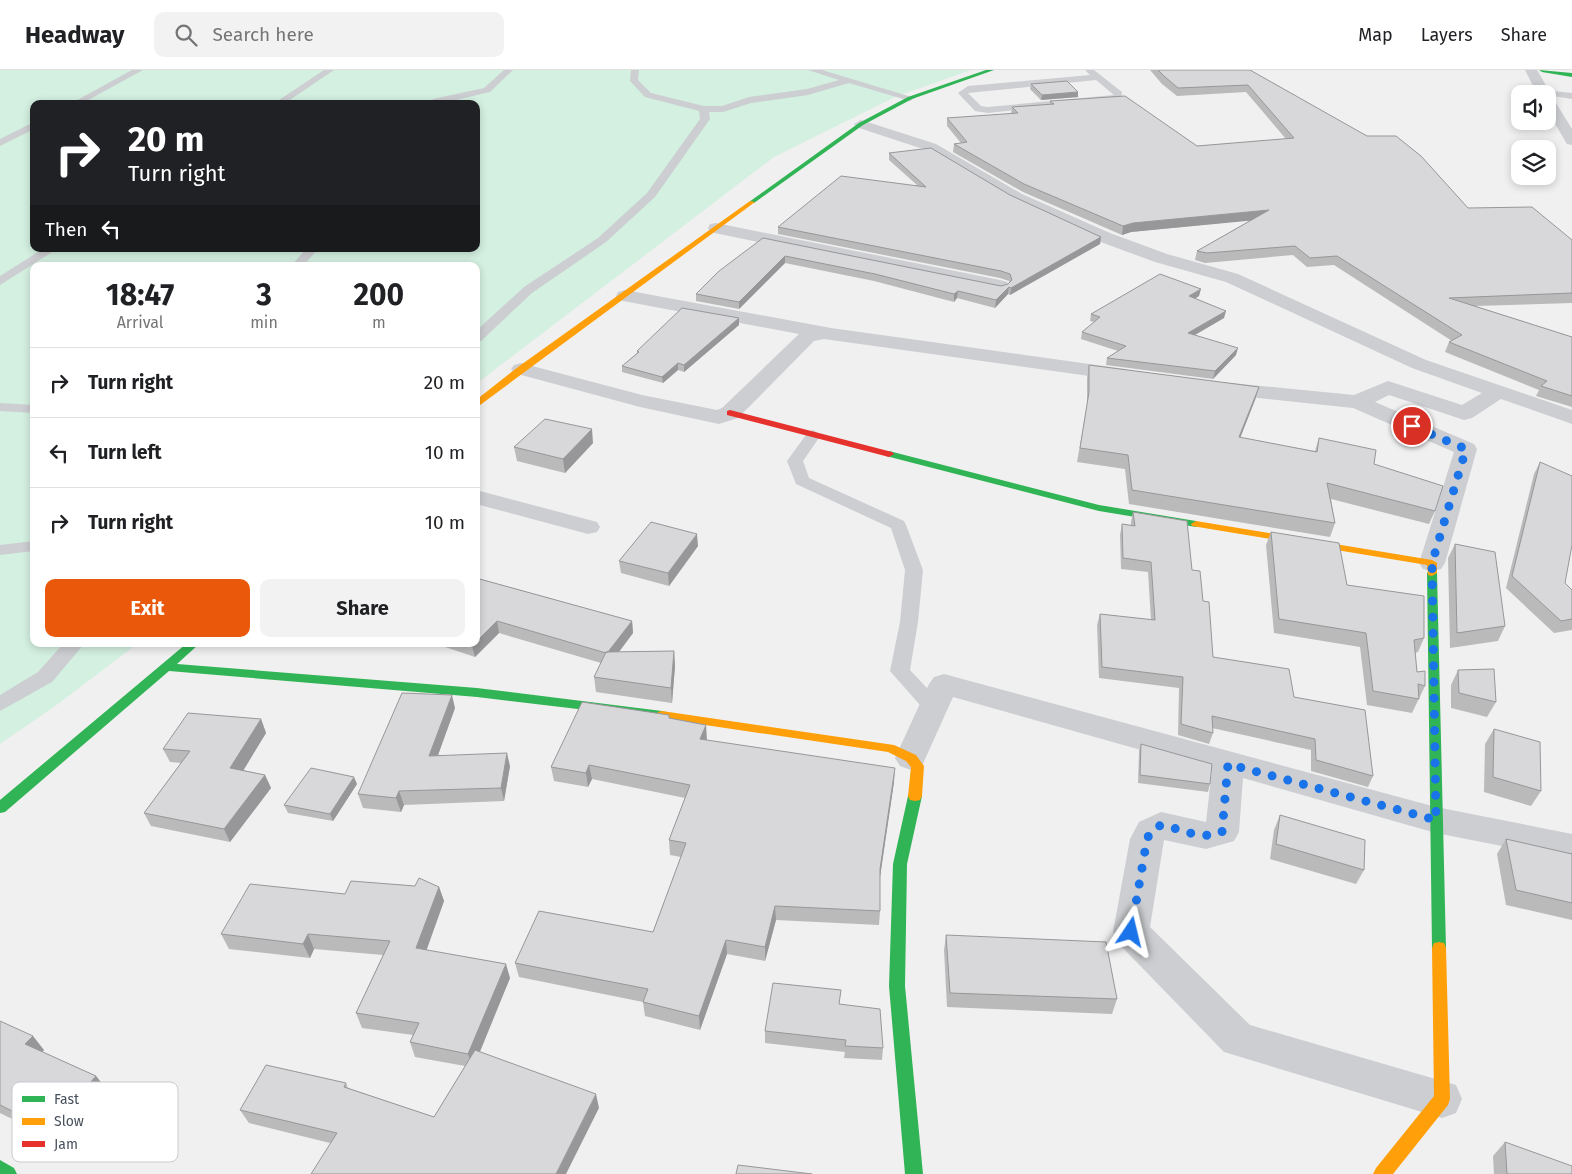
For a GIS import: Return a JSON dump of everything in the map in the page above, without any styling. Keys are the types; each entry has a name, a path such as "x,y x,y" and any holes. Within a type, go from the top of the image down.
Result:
{"street":[{"path":"480,402 521,369 625,296 861,124 910,98 991,70"},
{"path":"1531,70 1539,85"},
{"path":"1542,70 1572,75"},
{"path":"1556,114 1572,141"},
{"path":"861,124 931,147 1016,197 1104,237 1161,258 1232,278 1419,364 1572,418"},
{"path":"716,228 1000,286"},
{"path":"625,296 833,334 1147,379"},
{"path":"730,413 807,337 833,334"},
{"path":"521,369 685,411 712,416 730,413 1099,508 1432,563"},
{"path":"1196,385 1357,402 1466,449 1432,563 1442,1099 1382,1174"},
{"path":"1357,402 1388,387 1464,413 1498,392"},
{"path":"480,498 588,527"},
{"path":"0,808 191,647"},
{"path":"168,667 380,682 584,703 890,748 911,758 918,766 918,780 900,864 897,986 914,1174"},
{"path":"911,758 944,684 1436,820 1572,847"},
{"path":"1228,764 1222,832 1210,837 1195,836 1161,825 1151,831 1147,839 1131,932 1238,1039 1442,1099"},
{"path":"0,1169 8,1174"}],"lane":[{"path":"82,100 139,70"},
{"path":"283,100 330,70"},
{"path":"441,100 487,90 509,70"},
{"path":"635,70 634,81 648,95 704,109 723,109 748,100 808,92 847,81"},
{"path":"812,70 827,76 910,98"},
{"path":"827,76 843,70"},
{"path":"946,85 963,91 1092,74 1119,94 1118,97 988,110 978,109 963,91"},
{"path":"1556,95 1572,96"},
{"path":"480,334 528,290 602,240 651,195 705,119 704,109"},
{"path":"0,130 30,125"},
{"path":"0,143 30,126"},
{"path":"0,281 45,252"},
{"path":"301,262 309,252"},
{"path":"0,407 30,409"},
{"path":"813,435 795,461 802,481 898,525 914,570 909,622 900,671 934,708"},
{"path":"0,550 30,546"},
{"path":"0,704 44,677 71,647"}],"green space":[{"path":"0,70 971,70 895,97 774,157 480,381 480,262 30,262 30,647 133,647 58,704 0,744"}],"building":[{"path":"1158,70 1250,70 1367,136 1396,136 1421,156 1468,208 1532,207 1572,240 1572,293 1449,298 1572,337 1572,396 1541,386 1547,381 1449,342 1462,335 1337,256 1310,258 1295,246 1207,253 1197,251 1269,210 1133,223 1123,226 1024,184 954,144 967,142 947,118 1018,113 1012,107 1054,104 1050,101 1125,96 1197,146 1294,138 1248,85 1178,88"},
{"path":"1067,81 1078,92 1042,95 1031,84"},
{"path":"931,148 1010,195 1101,237 1011,288 1009,287 996,300 958,291 954,294 875,274 785,256 739,302 696,294 719,271 763,238 1001,286 1008,284 1012,280 1010,274 1001,271 778,227 841,176 926,187 889,153"},
{"path":"1160,274 1201,289 1189,296 1226,311 1188,333 1238,348 1215,371 1107,358 1126,346 1082,332 1100,317 1091,314"},
{"path":"682,308 739,318 684,365 678,363 662,377 622,366 639,352 637,351"},
{"path":"1089,365 1259,387 1239,437 1317,452 1319,438 1376,450 1374,464 1443,486 1435,511 1327,483 1335,523 1132,490 1128,455 1080,448 1089,392"},
{"path":"545,419 592,429 563,459 514,447"},
{"path":"1540,462 1572,476 1572,545 1565,583 1572,590 1572,619 1561,621 1512,576"},
{"path":"1133,512 1187,521 1192,570 1200,571 1203,601 1209,602 1213,657 1289,669 1294,697 1365,710 1373,776 1316,760 1315,739 1212,716 1213,733 1181,724 1183,677 1102,667 1100,614 1155,620 1151,562 1123,558 1122,524 1135,526"},
{"path":"651,522 697,534 668,573 619,561"},
{"path":"1271,532 1339,543 1347,585 1424,596 1424,638 1414,640 1417,672 1425,671 1425,686 1418,684 1419,699 1373,691 1366,633 1279,619"},
{"path":"1455,544 1495,552 1505,626 1457,633"},
{"path":"480,579 632,621 606,653 497,621 480,638"},
{"path":"674,651 671,688 594,677 606,652"},
{"path":"1494,669 1496,702 1459,693 1458,670"},
{"path":"402,693 452,695 429,756 507,753 501,788 399,791 396,798 358,794"},
{"path":"582,702 669,715 669,718 706,725 700,739 895,768 880,869 880,911 775,906 765,947 726,940 699,1016 643,1002 648,989 515,963 539,911 653,932 686,843 669,840 690,785 589,765 586,773 551,767"},
{"path":"188,713 261,719 230,768 265,775 224,829 144,813 190,751 163,749"},
{"path":"1494,729 1540,742 1541,791 1493,777"},
{"path":"1141,744 1212,764 1210,784 1140,775"},
{"path":"311,768 354,777 330,814 284,805"},
{"path":"1280,815 1365,840 1364,870 1276,844"},
{"path":"1506,839 1572,854 1572,903 1516,890"},
{"path":"419,878 439,887 416,948 506,964 468,1054 410,1042 419,1023 356,1013 390,941 308,934 303,944 221,934 250,884 345,894 351,881 415,886"},
{"path":"946,935 1106,942 1117,999 950,993"},
{"path":"773,983 841,990 839,1004 880,1009 883,1048 845,1046 846,1040 765,1031"},
{"path":"0,1021 33,1036 25,1044 96,1076 91,1082 12,1082 12,1111 0,1105"},
{"path":"475,1050 596,1094 556,1174 311,1174 337,1133 240,1110 266,1065 346,1083 344,1087 434,1117"},
{"path":"1505,1142 1572,1166 1572,1174 1507,1174"},
{"path":"738,1165 812,1174 736,1174"}],"traffic: fast":[{"path":"752,202 861,124 910,98 991,70"},
{"path":"1542,70 1572,75"},
{"path":"889,454 1099,508 1196,524"},
{"path":"1432,573 1439,948"},
{"path":"0,808 189,647"},
{"path":"168,667 477,692 662,715"},
{"path":"914,1174 897,986 900,864 915,796"},
{"path":"0,1169 8,1174"}],"traffic: slow":[{"path":"480,402 521,369 752,202"},
{"path":"1196,524 1432,563 1432,573"},
{"path":"662,715 890,748 911,758 918,766 915,796"},
{"path":"1382,1174 1442,1099 1439,948"}],"traffic: jam":[{"path":"730,413 889,454"}],"route":[{"path":"1131,932 1147,839 1151,831 1161,825 1195,836 1210,837 1222,832 1228,764 1436,820 1432,563 1466,449 1412,426"}]}
